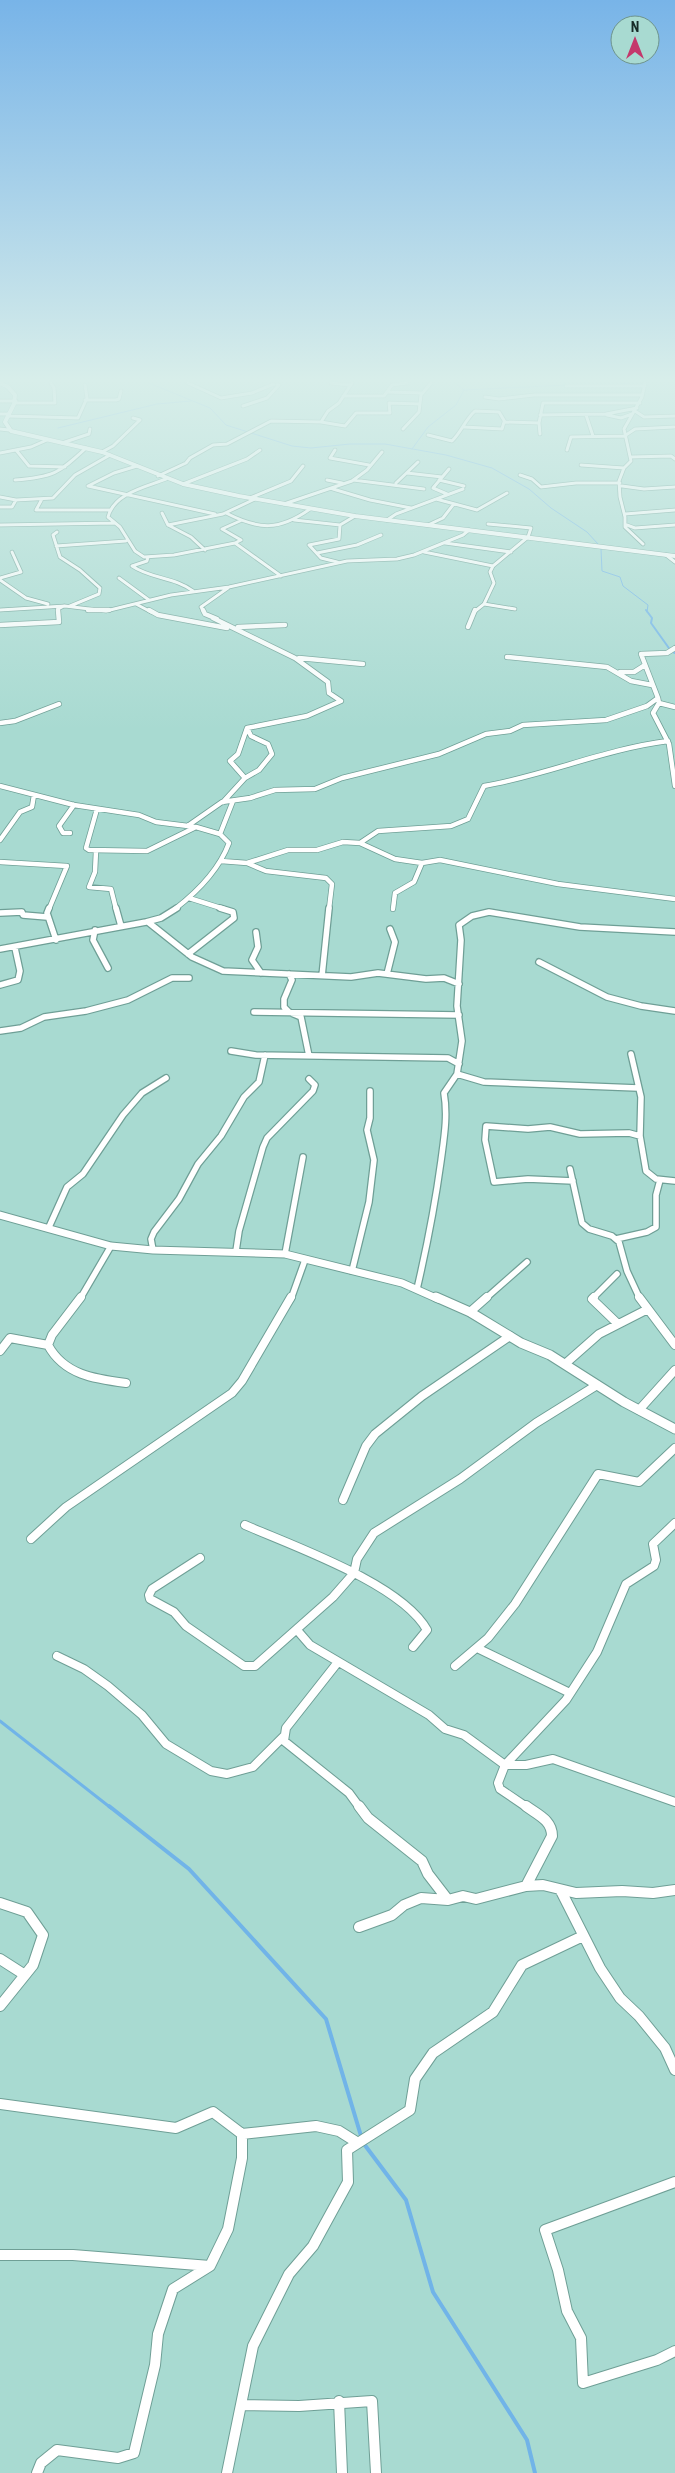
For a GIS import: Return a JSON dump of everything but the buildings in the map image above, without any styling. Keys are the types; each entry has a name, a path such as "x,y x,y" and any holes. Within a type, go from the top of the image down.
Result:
{"street":[{"path":"8,498 16,500 46,498"},
{"path":"120,498 110,510 108,517 121,527 126,540 138,553 148,557 205,550 235,543 241,540 222,530 240,521"},
{"path":"148,498 215,514"},
{"path":"168,525 226,513 251,498"},
{"path":"254,498 355,516 675,556"},
{"path":"284,504 302,498"},
{"path":"365,498 410,508"},
{"path":"387,520 410,508 435,499 478,510 498,498"},
{"path":"620,498 627,529 643,544"},
{"path":"42,499 36,510 110,510"},
{"path":"0,507 12,507 16,500"},
{"path":"428,525 443,518 454,505"},
{"path":"226,513 240,521 275,528 299,518 310,509"},
{"path":"624,514 675,510"},
{"path":"162,513 168,525 176,531 191,537 205,550"},
{"path":"299,518 340,525 355,516"},
{"path":"0,525 115,524"},
{"path":"468,627 475,610 484,604 494,583 490,572 493,566 528,537 530,527 488,524"},
{"path":"340,525 339,538 309,545 328,561 340,563"},
{"path":"627,525 635,528 675,525"},
{"path":"0,610 70,606 99,612 193,591 229,587 340,563 397,559 423,552 469,530"},
{"path":"57,532 53,536 62,560 80,570 100,588 99,594 70,606"},
{"path":"317,553 358,544 381,535"},
{"path":"56,546 126,540"},
{"path":"445,542 510,552"},
{"path":"235,543 255,554 271,571 281,576"},
{"path":"0,579 21,572 12,552"},
{"path":"423,552 493,566"},
{"path":"666,555 675,562"},
{"path":"148,557 147,561 132,566 148,577 164,578 193,591"},
{"path":"119,578 149,600"},
{"path":"0,579 26,598 56,606"},
{"path":"229,587 201,607 205,614 295,658 320,675 329,684 329,693 341,701 307,716 247,728"},
{"path":"135,604 158,615 240,631"},
{"path":"484,604 515,609"},
{"path":"59,622 58,609 65,606"},
{"path":"213,618 244,628 285,625"},
{"path":"0,625 59,622"},
{"path":"45,627 59,622"},
{"path":"675,648 668,653 642,653 659,701 653,714 668,741 674,766 675,786"},
{"path":"507,656 607,667 631,681 652,685"},
{"path":"295,658 363,664"},
{"path":"616,672 634,672 645,665"},
{"path":"222,802 275,790 315,789 342,778 439,754 486,734 510,731 523,725 545,725 578,720 606,720 659,701 675,707"},
{"path":"0,723 15,721 59,704"},
{"path":"245,778 230,761 238,754 247,728"},
{"path":"189,825 222,802 240,786 245,778 259,770 272,754 266,741 251,736 247,728"},
{"path":"360,843 378,831 451,826 468,819 484,786 508,783 548,769 643,743 668,741"},
{"path":"0,786 74,805 139,815 156,822 189,825 220,834 230,843 221,861 189,898 168,914 148,922 95,930 15,948 0,949"},
{"path":"0,840 20,812 32,807 34,795"},
{"path":"220,834 232,801"},
{"path":"70,833 63,833 59,826 64,821 66,810 74,805"},
{"path":"97,809 86,848 96,850 150,850 196,827"},
{"path":"247,863 288,850 317,850 343,842 360,843 395,859 422,863 440,860 558,884 675,899"},
{"path":"96,850 95,872 89,887 111,889 121,926"},
{"path":"221,861 247,863 266,870 326,878 332,884 322,976"},
{"path":"0,862 67,866 48,910 48,917 55,931 56,940"},
{"path":"392,909 395,893 411,887 418,879 422,863"},
{"path":"188,954 234,918 233,912 189,898"},
{"path":"0,913 13,911 22,912 23,915 48,917"},
{"path":"417,1289 431,1230 436,1198 447,1112 444,1094 457,1074 462,1041 458,1015 461,940 459,925 462,921 482,913 494,912 514,918 580,926 675,932"},
{"path":"148,922 188,954 223,971 351,977 362,974 387,974 420,979 444,978 459,984"},
{"path":"387,974 395,942 390,929"},
{"path":"95,930 93,940 108,968"},
{"path":"256,932 258,947 252,960 260,973"},
{"path":"0,985 18,980 20,971 15,948"},
{"path":"538,962 555,968 596,992 648,1008 675,1011"},
{"path":"289,974 292,980 286,993 285,1008 301,1017 309,1056"},
{"path":"0,1031 21,1028 44,1016 86,1011 128,1000 172,978 189,978"},
{"path":"254,1012 458,1015"},
{"path":"231,1051 265,1055 448,1058 459,1064"},
{"path":"631,1054 640,1097 640,1136 646,1171 652,1177 660,1180 675,1181"},
{"path":"153,1250 151,1239 154,1232 179,1200 198,1164 221,1136 244,1097 259,1082 265,1055"},
{"path":"457,1074 484,1082 638,1088"},
{"path":"48,1227 68,1187 83,1174 123,1115 142,1093 166,1078"},
{"path":"236,1251 238,1231 263,1147 267,1138 313,1091 315,1085 309,1079"},
{"path":"352,1272 369,1202 374,1160 367,1130 370,1118 370,1090"},
{"path":"573,1181 528,1179 494,1182 485,1140 486,1126 510,1128 550,1127 580,1134 629,1133 640,1136"},
{"path":"285,1254 289,1223 304,1157"},
{"path":"570,1169 585,1228 616,1239 621,1246 626,1269 646,1310 669,1334 675,1345"},
{"path":"616,1239 628,1234 646,1232 656,1227 656,1195 660,1180"},
{"path":"0,1215 111,1246 153,1250 236,1251 285,1254 402,1283 470,1312 675,1429"},
{"path":"48,1345 52,1335 88,1288 111,1246"},
{"path":"31,1539 72,1502 232,1393 242,1381 290,1301 305,1260"},
{"path":"470,1312 527,1262"},
{"path":"617,1274 592,1299 618,1324"},
{"path":"564,1364 599,1334 646,1310"},
{"path":"344,1500 369,1440 422,1396 510,1336"},
{"path":"0,1351 10,1338 48,1345 57,1357 76,1373 126,1383"},
{"path":"639,1410 675,1370"},
{"path":"200,1558 152,1589 149,1595 150,1599 174,1612 186,1626 244,1666 255,1666 282,1640 323,1608 354,1573 357,1559 367,1541 386,1524 460,1479 536,1423 597,1385"},
{"path":"455,1666 477,1648 512,1610 546,1554 563,1532 591,1482 598,1474 607,1474 632,1484 639,1482 675,1448"},
{"path":"526,1886 552,1836 552,1829 548,1821 500,1789 498,1783 505,1765 544,1726 570,1693 597,1652 626,1584 654,1566 656,1560 653,1544 674,1524"},
{"path":"245,1525 284,1540 354,1573 421,1616 427,1630 413,1647"},
{"path":"297,1630 310,1645 429,1715 445,1729 464,1734 505,1765 526,1765 553,1759 675,1802"},
{"path":"477,1648 570,1693"},
{"path":"57,1656 110,1685 154,1728 160,1739 211,1771 228,1774 244,1771 252,1767 284,1736 286,1728 338,1662"},
{"path":"284,1736 288,1746 349,1793 368,1818 422,1861 428,1874 448,1900"},
{"path":"359,1927 392,1915 404,1905 421,1898 448,1900 463,1896 476,1899 526,1886 543,1885 561,1891 653,1893 675,1890"},
{"path":"561,1891 583,1936 610,1983 664,2048 675,2070"},
{"path":"0,1903 27,1912 43,1935 32,1965 0,2006"},
{"path":"227,2473 253,2346 289,2274 313,2246 348,2182 347,2150 374,2135 410,2110 415,2079 433,2053 493,2012 522,1964 583,1936"},
{"path":"0,1959 25,1974"},
{"path":"0,2104 40,2111 114,2118 176,2128 213,2112 242,2134 316,2126 339,2131 358,2143"},
{"path":"37,2473 40,2463 57,2450 118,2458 134,2453 156,2365 158,2334 173,2289 210,2266 228,2229 242,2158 242,2134"},
{"path":"675,2182 545,2230 558,2270 567,2311 581,2338 583,2383 657,2360 675,2352"},
{"path":"0,2255 73,2255 210,2266"},
{"path":"242,2404 289,2406 328,2404 339,2401 372,2401 374,2466 376,2473"},
{"path":"339,2401 342,2473"}],"waterway":[{"path":"540,498 587,532 598,544"},
{"path":"601,549 602,571 620,577 623,586 648,605 647,611"},
{"path":"647,611 652,618 651,623 671,651 675,653"},
{"path":"0,1721 111,1808"},
{"path":"109,1806 189,1869 326,2019 361,2136"},
{"path":"364,2144 406,2200 433,2292 527,2440 535,2473"}]}
